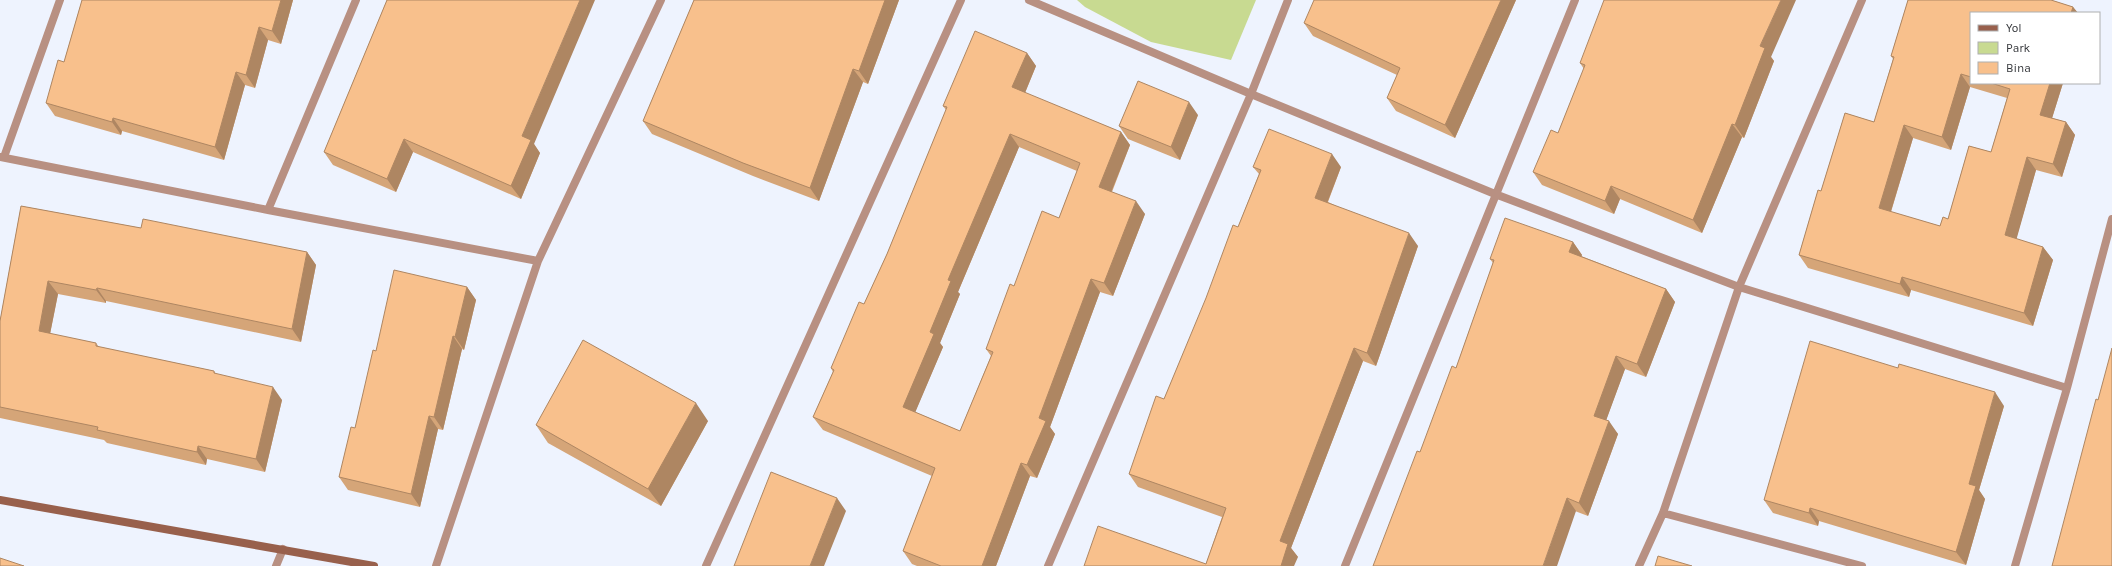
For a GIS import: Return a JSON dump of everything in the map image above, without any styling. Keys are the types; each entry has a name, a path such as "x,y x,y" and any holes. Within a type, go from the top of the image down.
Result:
{"main road":[{"path":"0,500 374,566"}],"street":[{"path":"60,0 2,157 268,210 538,261"},
{"path":"268,210 356,0"},
{"path":"436,566 538,261 661,0"},
{"path":"706,566 961,0"},
{"path":"1029,0 1251,94 1495,194 1739,286 2067,388"},
{"path":"1048,566 1251,94 1288,0"},
{"path":"1345,566 1575,0"},
{"path":"1640,566 1663,512 1739,286 1862,0"},
{"path":"2015,566 2067,388 2112,219"},
{"path":"1663,512 1862,566"},
{"path":"276,566 283,549"}],"green space":[{"path":"1077,0 1256,0 1231,60 1151,42 1085,7"}],"building":[{"path":"82,0 281,0 272,31 259,27 246,75 236,72 215,147 113,118 112,122 46,103 58,60 64,62"},
{"path":"387,0 580,0 522,136 531,140 511,186 404,139 387,179 324,152"},
{"path":"694,0 885,0 859,71 853,69 810,188 743,163 643,121"},
{"path":"1314,0 1501,0 1445,125 1387,98 1400,68 1304,23"},
{"path":"1604,0 1781,0 1760,46 1765,48 1735,125 1732,124 1693,220 1611,186 1605,201 1533,172 1551,130 1558,133 1585,65 1580,63"},
{"path":"1908,0 2051,0 2073,7 2071,12 1970,12 1970,77 1961,74 1942,137 1904,125 1879,208 1940,226 1943,217 1948,219 1969,146 1991,152 2010,89 1994,84 2050,84 2040,115 2066,122 2053,164 2027,157 2005,235 2043,247 2024,313 1902,277 1900,284 1799,255 1818,190 1821,191 1845,113 1874,122 1894,57 1891,56"},
{"path":"975,31 1027,53 1012,87 1121,132 1099,187 1136,201 1104,283 1091,279 1039,418 1046,421 1027,465 1021,463 982,566 941,566 903,551 935,468 813,417 834,370 831,368 859,302 864,304 887,254 947,107 943,106","holes":["1010,134 1080,163 1059,218 1042,211 1014,286 1010,284 986,349 993,352 960,431 903,407 934,334 930,332 951,281 948,280"]},
{"path":"1138,81 1189,102 1171,147 1119,126"},
{"path":"1269,129 1332,154 1315,198 1409,233 1367,353 1354,348 1314,452 1280,541 1288,544 1281,566 1084,566 1098,526 1206,564 1226,508 1129,474 1156,396 1164,399 1206,298 1233,225 1238,227 1261,170 1253,167"},
{"path":"21,206 141,228 143,219 307,252 292,329 97,288 96,290 48,281 39,331 96,343 96,346 214,371 214,373 273,387 256,459 198,446 197,452 97,430 98,427 0,407 0,321"},
{"path":"1505,218 1573,242 1569,252 1666,289 1637,364 1616,356 1594,416 1609,421 1579,503 1567,498 1543,566 1373,566 1417,451 1420,452 1452,366 1456,368 1494,260 1490,259"},
{"path":"394,270 467,287 455,337 453,336 434,417 429,416 411,494 339,477 351,427 355,428 373,350 376,351"},
{"path":"583,340 696,403 648,489 536,425"},
{"path":"1810,341 1898,368 1899,364 1995,392 1969,484 1976,486 1956,552 1810,508 1809,513 1764,500"},
{"path":"2112,348 2112,566 2052,566 2096,399 2098,400"},
{"path":"771,472 837,498 810,566 734,566"},
{"path":"1658,556 1692,566 1655,566"},
{"path":"0,558 24,566 0,566"}]}
